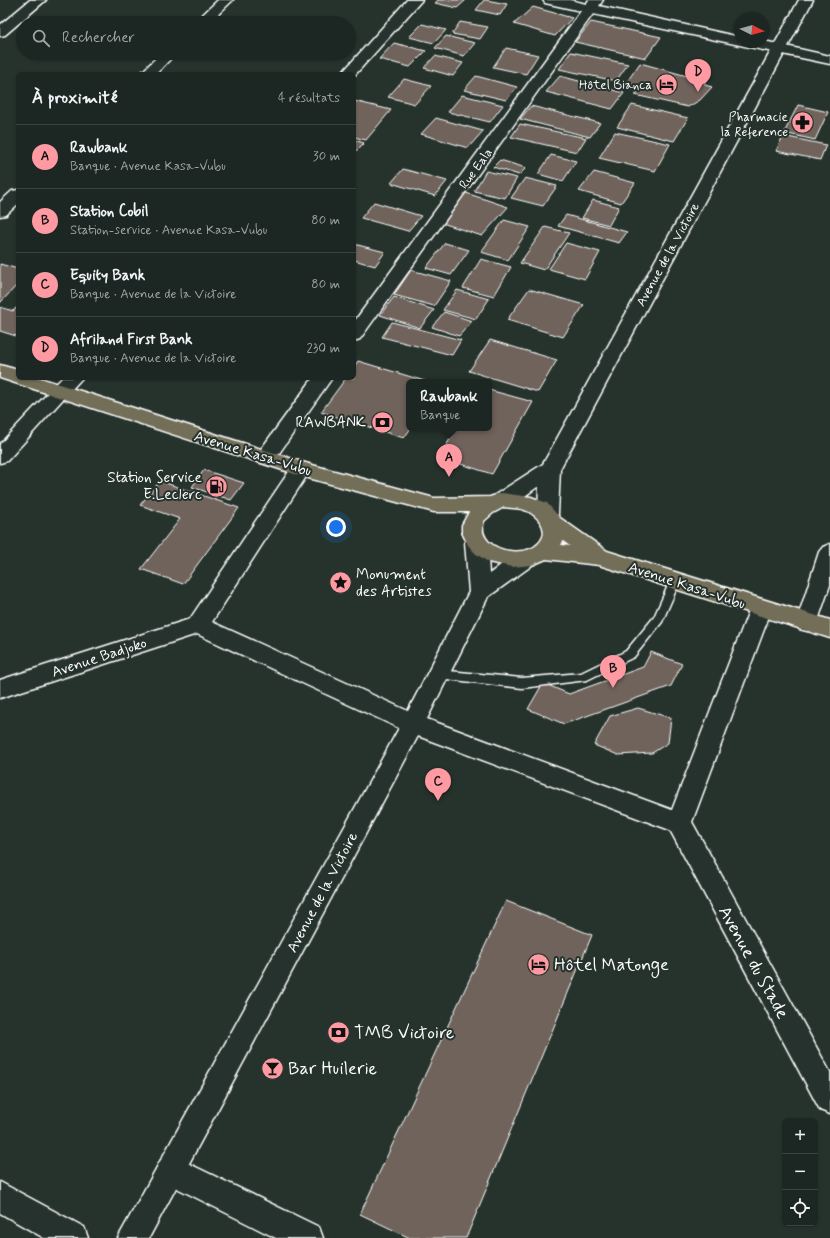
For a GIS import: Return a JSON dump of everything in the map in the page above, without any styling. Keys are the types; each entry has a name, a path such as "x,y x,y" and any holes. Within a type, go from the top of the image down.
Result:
{"main road":[{"name":"Avenue Kasa-Vubu","path":"0,371 16,377"},
{"name":"Avenue Kasa-Vubu","path":"33,380 67,385 301,469 434,505 496,502"},
{"path":"434,505 474,535 488,553 505,559 523,560 535,557 552,543 555,533 551,519 540,507 528,502 515,500 496,502 480,510 474,518 474,535"},
{"name":"Avenue Kasa-Vubu","path":"551,519 600,557 806,623 830,629"},
{"path":"544,551 600,557"}],"street":[{"path":"20,16 39,0"},
{"path":"209,16 226,0"},
{"path":"350,72 415,0"},
{"path":"550,0 593,4 734,39"},
{"name":"Avenue de la Victoire","path":"551,519 550,469 806,0"},
{"name":"Rue Eala","path":"356,332 593,4"},
{"path":"0,32 16,19"},
{"path":"770,47 830,60"},
{"path":"149,72 162,60"},
{"path":"0,211 16,197"},
{"path":"266,457 322,380"},
{"path":"0,456 67,385"},
{"path":"301,469 198,625 413,724 679,823 760,608"},
{"path":"496,502 550,469"},
{"path":"474,535 480,592"},
{"path":"806,623 830,552"},
{"name":"Avenue de la Victoire","path":"133,1238 413,724 480,592 523,560"},
{"name":"Avenue Badjoko","path":"0,689 198,625"},
{"name":"Avenue du Stade","path":"679,823 830,1100"},
{"path":"171,1170 308,1238"},
{"path":"0,1197 73,1238"}],"lane":[{"path":"438,674 522,683 583,677 630,654 658,619 675,581"}],"building":[{"path":"438,0 466,0 457,8 435,3"},
{"path":"484,0 507,4 500,15 476,10"},
{"path":"533,7 572,18 555,36 514,24"},
{"path":"460,22 488,27 480,39 452,34"},
{"path":"591,22 661,37 646,58 575,42"},
{"path":"422,24 446,30 434,43 409,37"},
{"path":"446,36 475,43 464,56 435,48"},
{"path":"394,43 426,51 410,67 379,59"},
{"path":"506,48 538,55 526,74 493,67"},
{"path":"571,52 628,64 616,81 559,69"},
{"path":"435,56 463,63 453,76 424,68"},
{"name":"Hôtel Bianca","path":"640,63 705,81 705,85 712,87 700,100 688,107 635,95 640,87 626,83"},
{"path":"476,76 517,87 506,100 464,90"},
{"path":"560,76 624,93 612,109 546,92"},
{"path":"404,79 431,86 415,104 388,97"},
{"path":"462,95 503,105 490,122 448,112"},
{"path":"356,101 391,110 366,140 356,138"},
{"path":"632,105 688,118 674,141 617,127"},
{"path":"798,105 828,112 815,140 784,133"},
{"path":"531,106 600,123 590,137 520,119"},
{"path":"436,118 483,131 468,148 421,134"},
{"path":"520,124 586,138 577,152 511,137"},
{"path":"615,132 670,144 655,171 599,158"},
{"path":"783,136 826,145 820,160 776,151"},
{"path":"356,141 364,143 356,151"},
{"path":"551,155 576,161 563,181 538,174"},
{"path":"500,160 526,168 519,175 493,167"},
{"path":"403,169 447,181 435,196 391,183"},
{"path":"486,171 517,178 505,198 474,191"},
{"path":"594,172 635,183 621,203 579,191"},
{"path":"525,178 557,186 543,206 511,198"},
{"path":"466,193 508,207 482,236 439,222"},
{"path":"593,200 619,207 609,225 582,218"},
{"path":"374,202 421,216 408,231 361,218"},
{"path":"566,215 627,232 619,243 558,226"},
{"path":"504,220 530,227 508,260 481,252"},
{"path":"545,227 569,233 544,270 520,263"},
{"path":"445,243 469,250 451,275 426,268"},
{"path":"566,243 600,252 585,279 549,269"},
{"path":"356,245 385,252 375,266 356,261"},
{"path":"481,259 511,267 494,296 463,288"},
{"path":"0,264 16,268 16,286 0,303"},
{"path":"411,270 451,281 434,306 394,295"},
{"path":"529,289 584,305 563,337 507,320"},
{"path":"457,290 489,299 476,319 443,310"},
{"path":"394,297 434,310 420,328 380,315"},
{"path":"0,307 13,311 16,308 16,336 0,331"},
{"path":"444,312 472,321 459,336 432,327"},
{"path":"392,322 461,340 452,355 382,337"},
{"path":"490,340 557,360 538,392 469,371"},
{"path":"358,361 418,379 406,379 406,431 409,431 404,438 321,412 345,380 356,380 356,364"},
{"path":"492,391 533,402 492,474 439,457 455,431 492,431"},
{"path":"204,470 244,483 231,500 192,487"},
{"path":"160,481 239,508 183,584 141,569 180,519 140,505"},
{"path":"651,652 682,664 671,686 564,724 528,709 543,683 569,694 643,667"},
{"path":"638,708 671,718 668,743 652,753 618,755 594,745 610,716"},
{"path":"506,901 592,935 466,1238 410,1238 360,1214"}],"place":[{"name":"Hôtel Bianca","path":"667,84"},
{"name":"Afriland First Bank","path":"698,92"},
{"name":"Pharmacie la Reference","path":"803,123"},
{"name":"RAWBANK","path":"382,422"},
{"name":"Rawbank","path":"449,477"},
{"name":"Station Service E.Leclerc","path":"217,486"},
{"name":"Monument des Artistes","path":"340,583"},
{"name":"Station Cobil","path":"613,688"},
{"name":"Equity Bank","path":"438,801"},
{"name":"Hôtel Matonge","path":"538,964"},
{"name":"TMB Victoire","path":"339,1032"},
{"name":"Bar Huilerie","path":"273,1068"}]}
